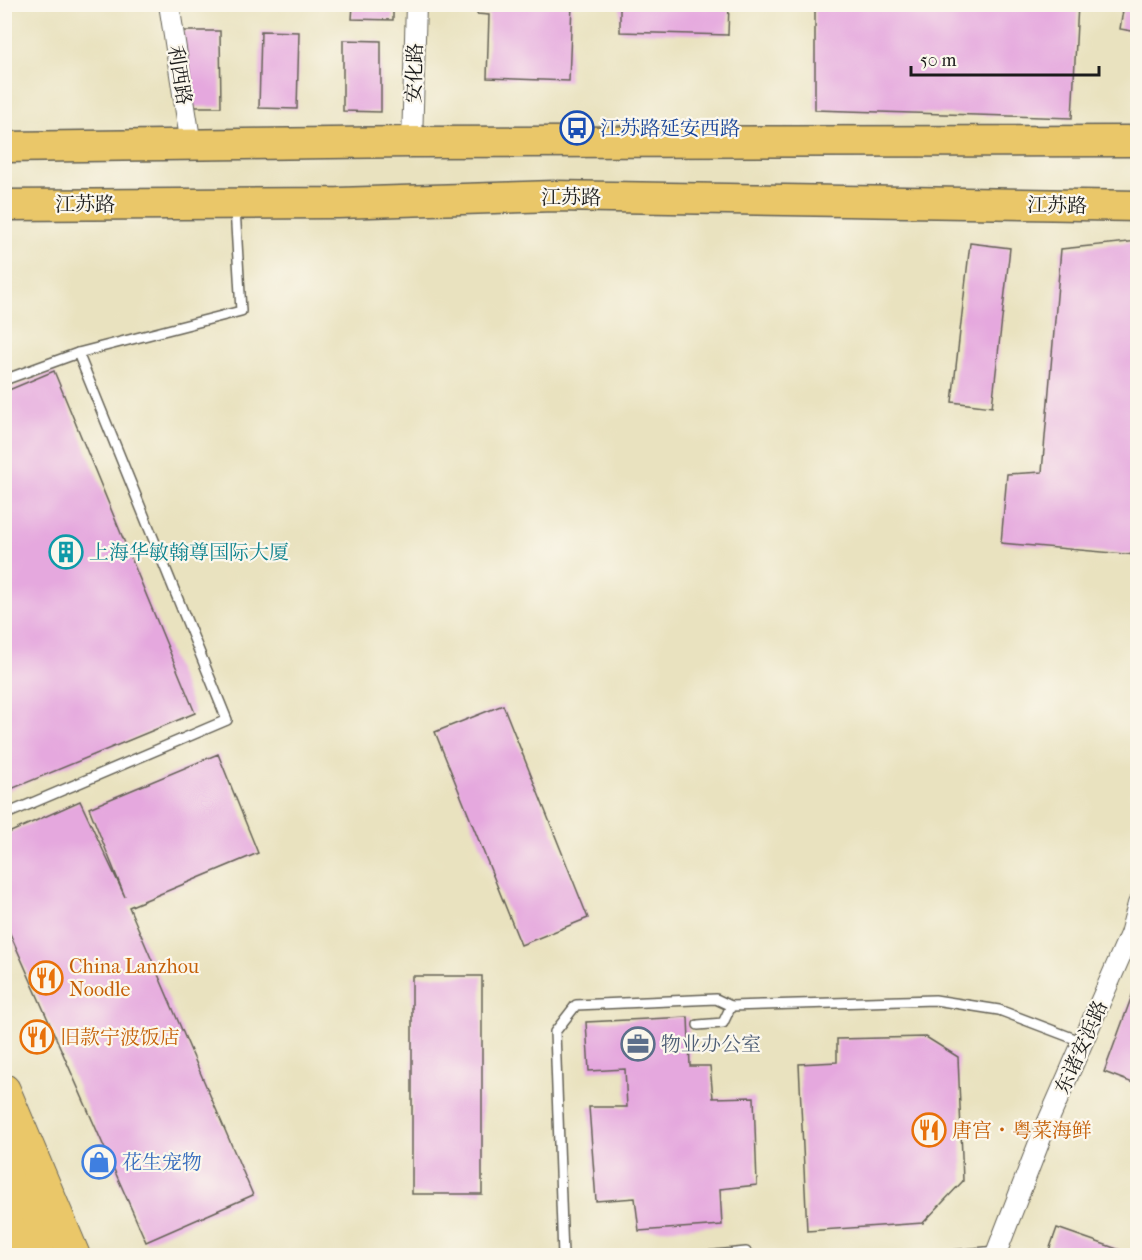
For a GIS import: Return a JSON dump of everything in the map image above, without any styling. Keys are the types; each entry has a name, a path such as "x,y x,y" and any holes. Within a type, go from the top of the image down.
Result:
{"highway":[{"path":"4,1090 74,1256"},
{"path":"4,1216 21,1256"}],"main road":[{"path":"4,147 412,142 1137,141"},
{"name":"江苏路","path":"4,205 554,196 1137,206"},
{"path":"4,1153 41,1256"}],"street":[{"name":"利西路","path":"170,4 191,145"},
{"name":"安化路","path":"412,142 416,4"},
{"name":"东诸安浜路","path":"995,1253 1130,934 1137,904"}],"lane":[{"path":"4,380 78,353 241,311 235,203"},
{"path":"4,815 227,720 78,353"},
{"path":"562,1256 555,1032 576,1005 716,999 731,1006 935,1000 999,1010 1083,1042"},
{"path":"698,1025 723,1023 731,1006"},
{"path":"705,1256 746,1252 750,1256"},
{"path":"944,1256 995,1253"}],"building":[{"path":"478,4 572,4 569,81 487,78 489,15 477,14"},
{"path":"620,4 729,4 728,35 620,32"},
{"path":"815,4 1078,4 1072,118 815,110"},
{"path":"1124,4 1138,4 1138,32 1120,29"},
{"path":"353,5 393,5 393,20 352,19"},
{"path":"179,31 220,31 221,107 179,107"},
{"path":"261,31 299,32 297,109 259,108"},
{"path":"343,40 381,41 381,112 343,111"},
{"path":"1138,241 1136,555 1001,543 1007,474 1042,472 1061,249"},
{"path":"970,243 1010,248 992,407 952,402"},
{"name":"上海华敏翰尊国际大厦","path":"54,371 195,713 4,792 4,392"},
{"path":"503,705 588,918 521,945 435,732"},
{"path":"218,754 258,853 129,907 253,1195 146,1242 4,920 4,835 80,801 125,897 89,808"},
{"path":"412,976 482,976 482,1194 412,1194"},
{"path":"1138,982 1138,1085 1104,1072"},
{"path":"688,1017 690,1066 710,1066 713,1098 754,1097 757,1185 720,1189 722,1225 639,1231 635,1198 596,1201 589,1107 627,1107 625,1069 589,1071 586,1022"},
{"path":"926,1037 958,1057 963,1181 923,1223 807,1231 799,1064 837,1062 837,1039"},
{"path":"1057,1228 1123,1251 1121,1256 1047,1256"}],"place":[{"name":"江苏路延安西路","path":"577,128"},
{"name":"上海华敏翰尊国际大厦","path":"66,552"},
{"name":"China Lanzhou Noodle","path":"46,978"},
{"name":"旧款宁波饭店","path":"37,1037"},
{"name":"物业办公室","path":"638,1044"},
{"name":"唐宫・粤菜海鲜","path":"929,1130"},
{"name":"花生宠物","path":"99,1162"}]}
